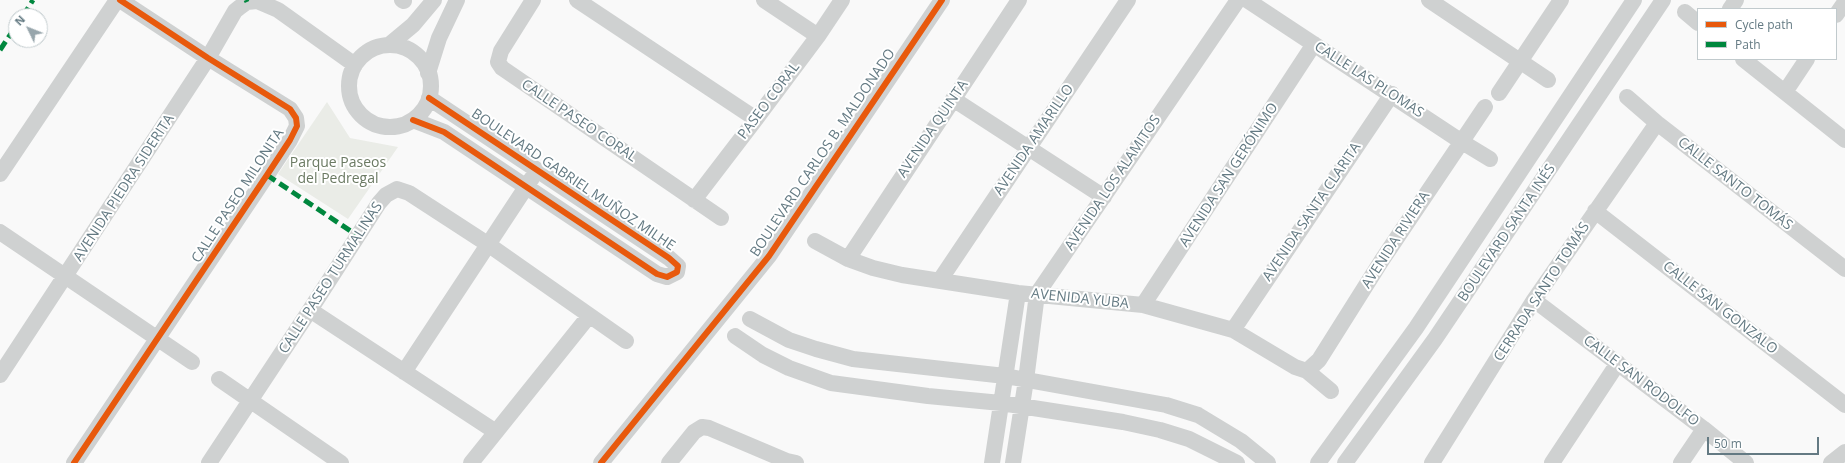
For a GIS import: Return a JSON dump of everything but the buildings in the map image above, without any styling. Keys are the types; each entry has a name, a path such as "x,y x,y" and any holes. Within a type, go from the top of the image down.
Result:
{"street":[{"name":"CALLE PASEO MILONITA","path":"0,174 118,0 290,109 296,118 297,126 290,140 74,463"},
{"path":"389,45 413,25 434,0"},
{"path":"428,73 439,38 457,0"},
{"name":"CALLE PASEO CORAL","path":"533,0 500,50 498,56 500,65 507,72 721,218"},
{"path":"577,0 756,120"},
{"path":"764,0 818,36"},
{"name":"PASEO CORAL","path":"694,200 756,120 818,36 842,0"},
{"name":"BOULEVARD CARLOS B. MALDONADO","path":"601,463 678,366 720,318 769,256 942,0"},
{"name":"AVENIDA QUINTA","path":"848,259 1019,0"},
{"name":"AVENIDA AMARILLO","path":"940,280 1128,0"},
{"name":"AVENIDA LOS ALAMITOS","path":"1013,463 1026,380 1037,294 1238,0"},
{"name":"CALLE LAS PLOMAS","path":"1247,0 1490,159"},
{"path":"1429,0 1451,6 1520,62 1548,80"},
{"path":"1499,93 1561,0"},
{"name":"BOULEVARD SANTA INÉS","path":"1318,463 1416,328 1634,0"},
{"name":"BOULEVARD SANTA INÉS","path":"1345,463 1435,339 1663,0"},
{"name":"AVENIDA PIEDRA SIDERITA","path":"0,375 208,58 235,11 247,2 257,1 278,10 355,65"},
{"path":"1837,14 1845,2"},
{"path":"1685,12 1697,22"},
{"name":"AVENIDA SAN GERÓNIMO","path":"1143,305 1314,44"},
{"path":"389,45 402,47 413,53 422,62 428,73 430,86 428,98 422,111 413,120 400,126 386,127 373,124 361,116 353,105 349,92 350,78 355,65 364,55 376,48 389,45"},
{"path":"1744,60 1845,140"},
{"path":"1785,92 1806,60"},
{"name":"AVENIDA SANTA CLARITA","path":"1233,330 1392,94"},
{"name":"CALLE SANTO TOMÁS","path":"1627,97 1657,123 1845,269"},
{"name":"BOULEVARD GABRIEL MUÑOZ MILHE","path":"413,120 444,132 657,274 667,277 676,272 678,266 669,258 428,98"},
{"path":"953,99 1104,197"},
{"name":"AVENIDA RIVIERA","path":"1306,371 1313,368 1319,360 1382,260 1485,107"},
{"name":"CERRADA SANTO TOMÁS","path":"1432,463 1534,300 1657,123"},
{"path":"404,372 537,170"},
{"name":"CALLE PASEO TURMALINAS","path":"209,463 379,203 392,191 402,190 409,193 489,244 626,341"},
{"name":"CALLE SAN GONZALO","path":"1595,211 1845,405"},
{"path":"0,232 192,362"},
{"name":"AVENIDA YUBA","path":"815,241 848,259 873,268 895,273 1018,293 1143,305 1233,330 1295,367 1306,371 1331,391"},
{"path":"992,463 1018,293"},
{"name":"CALLE SAN RODOLFO","path":"1534,300 1704,429 1746,463"},
{"path":"310,310 496,432"},
{"path":"471,463 589,316"},
{"path":"750,319 789,340 853,359 1006,376 1151,402 1198,415 1241,441 1268,463"},
{"path":"735,336 763,355 789,368 831,383 928,396 1001,403 1123,422 1160,430 1189,439 1238,463"},
{"path":"1552,463 1618,363"},
{"path":"219,380 341,463"},
{"path":"669,463 694,432 702,427 710,428 789,462"},
{"path":"1681,463 1704,429"},
{"path":"1831,463 1845,452"}],"green space":[{"name":"Parque Paseos del Pedregal","path":"327,102 350,138 398,147 348,219 278,174"}],"marked path":[{"path":"28,8 33,0"},
{"path":"0,50 8,38"},
{"path":"267,175 358,236"}],"cycle path":[{"path":"74,463 267,175 290,140 297,126 296,118 290,109 208,58 120,0"},
{"path":"601,463 769,256 942,0"},
{"path":"413,120 444,132 657,274 667,277 677,272 678,266 669,258 429,98"}]}
